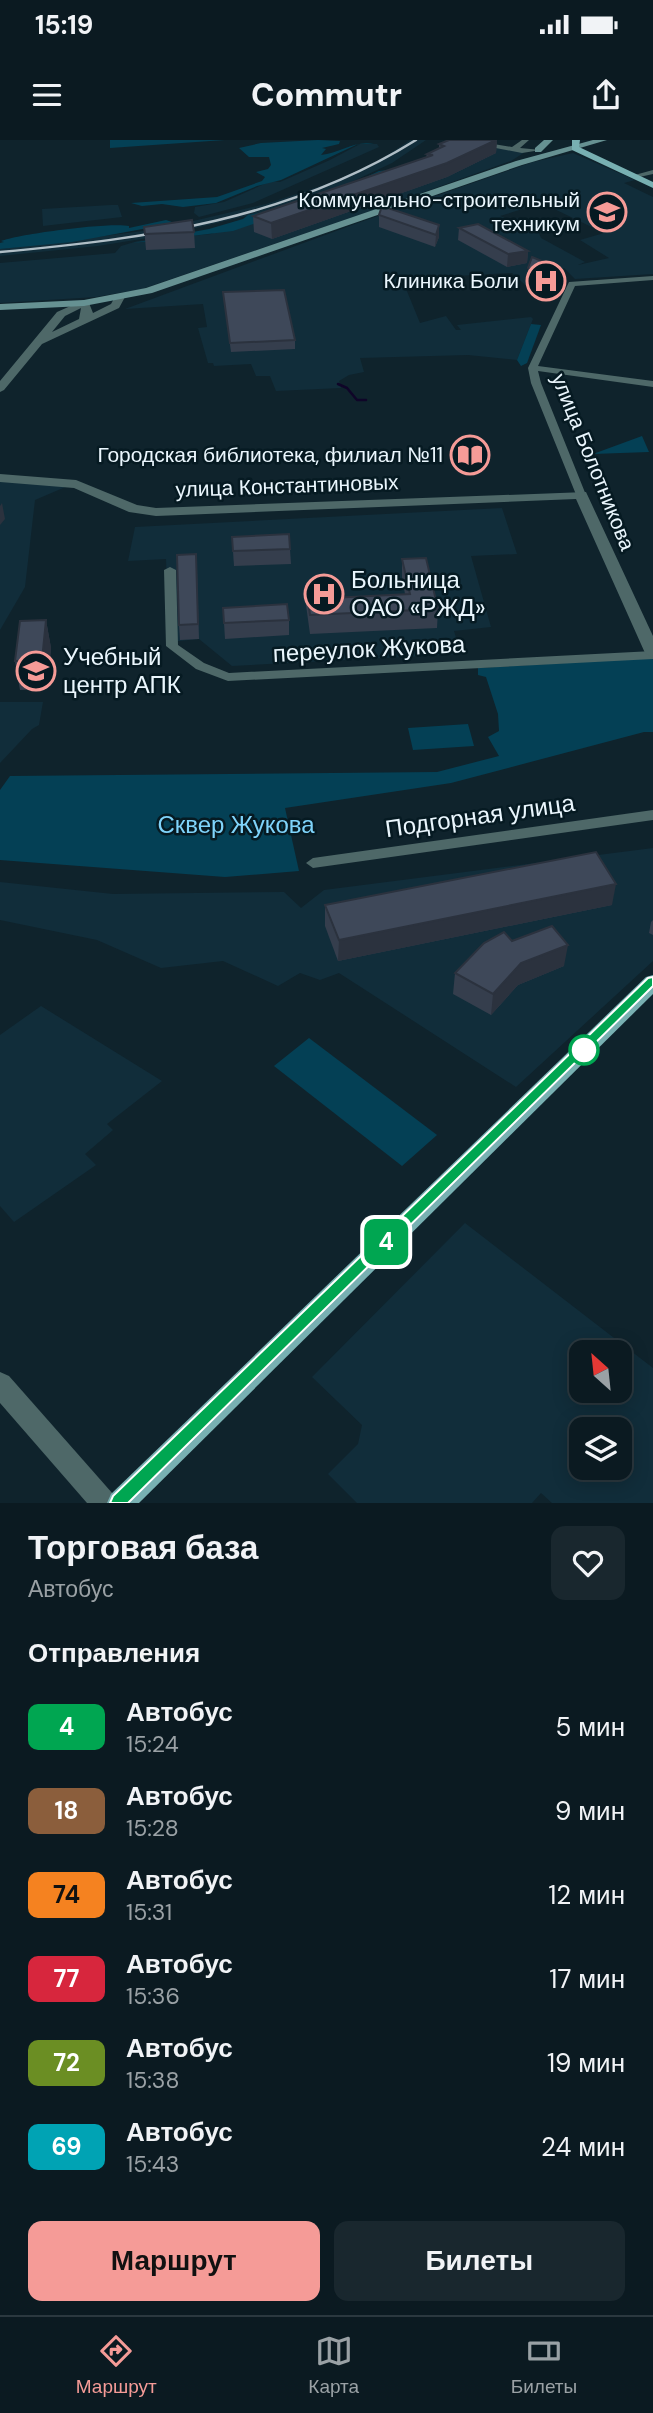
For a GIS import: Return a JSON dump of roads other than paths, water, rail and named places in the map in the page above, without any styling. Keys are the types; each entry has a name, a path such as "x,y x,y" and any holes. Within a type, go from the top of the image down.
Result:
{"main road":[{"path":"519,163 549,140"},
{"path":"538,149 603,140"},
{"path":"0,307 84,303 170,285 578,142"},
{"path":"578,142 653,185"},
{"path":"120,1503 653,982"}],"street":[{"path":"457,140 522,151 538,149"},
{"path":"522,151 515,148 526,140"},
{"path":"635,176 653,172"},
{"name":"улица Болотникова","path":"653,278 572,284 534,368 536,383 581,495 653,654"},
{"path":"36,344 115,306 120,297"},
{"path":"0,388 58,317 84,303 88,311 79,322"},
{"path":"51,305 58,317 79,322"},
{"path":"534,368 653,384"},
{"name":"улица Константиновых","path":"0,478 76,484 134,509 156,512 581,495"},
{"name":"переулок Жукова","path":"170,570 172,646 200,666 228,677 653,654"},
{"name":"Подгорная улица","path":"313,863 653,815"},
{"path":"0,1384 104,1503"}],"waterway":[{"path":"338,384 347,388 357,400 366,400"}],"railway":[{"path":"0,252 109,240 216,221 268,207 318,189 368,167 416,140"}],"place":[{"name":"Коммунально-строительный техникум","path":"607,212"},
{"name":"Клиника Боли","path":"546,281"},
{"name":"Городская библиотека, филиал №11","path":"470,455"},
{"name":"Больница ОАО «РЖД»","path":"324,594"},
{"name":"Учебный центр АПК","path":"36,671"}],"park label":[{"name":"Сквер Жукова","path":"236,825"}]}
